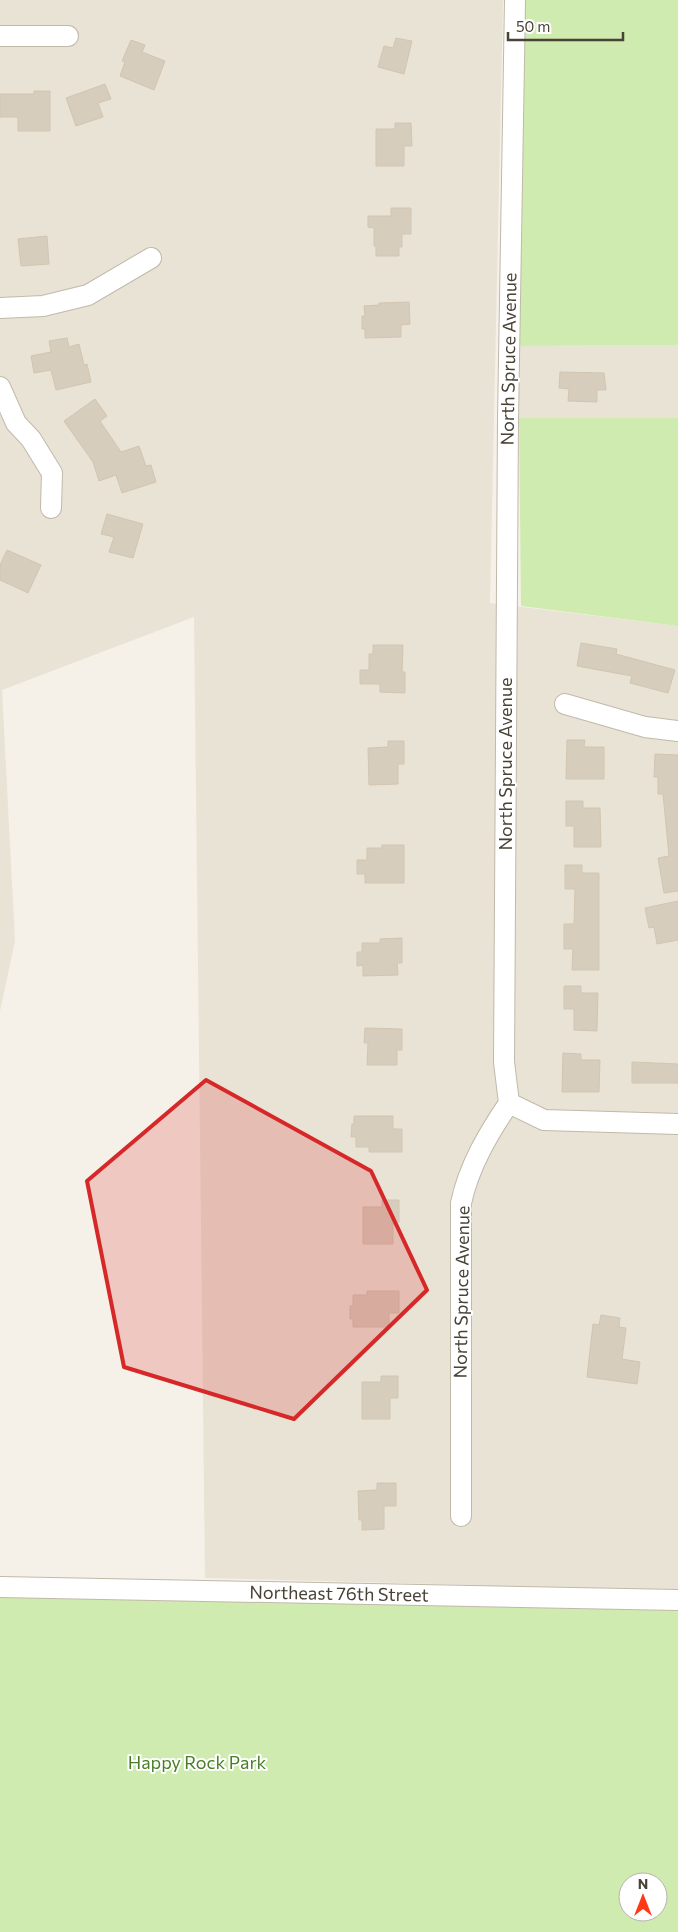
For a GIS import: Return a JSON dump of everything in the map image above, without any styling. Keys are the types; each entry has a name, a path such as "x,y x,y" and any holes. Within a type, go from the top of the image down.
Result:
{"street":[{"name":"North Spruce Avenue","path":"461,1516 462,1203 465,1185 489,1132 509,1103 504,1062 508,443 515,0"},
{"path":"0,36 68,36"},
{"path":"0,308 43,306 88,295 151,258"},
{"path":"0,387 16,423 31,439 52,472 52,508"},
{"path":"565,704 645,727 678,730"},
{"path":"509,1103 544,1120 678,1124"},
{"name":"Northeast 76th Street","path":"0,1587 678,1600"}],"highlighted area":[{"path":"206,1080 371,1171 427,1290 294,1419 124,1367 87,1181"}],"shaded area":[{"path":"0,0 503,0 490,603 678,626 678,1604 475,1610 475,1585 205,1578 194,617 2,690 15,941 0,1011"},
{"path":"678,345 678,418 519,418 518,346"}],"green space":[{"path":"523,0 678,0 678,345 518,346"},
{"path":"519,418 678,418 678,626 521,606"},
{"name":"Happy Rock Park","path":"0,1592 678,1600 678,1932 0,1932"}],"building":[{"path":"396,38 412,41 404,74 378,67 384,46 393,48"},
{"path":"131,40 145,45 142,52 165,61 154,90 120,76 125,62 122,61"},
{"path":"105,84 111,99 98,103 103,117 76,126 66,98"},
{"path":"34,91 50,91 50,131 18,131 18,117 0,117 0,94 34,94"},
{"path":"395,123 411,123 412,146 404,146 404,166 376,166 376,129 395,129"},
{"path":"391,208 411,208 411,234 402,234 402,247 399,247 399,256 376,256 374,228 368,227 368,216 391,216"},
{"path":"47,236 49,264 21,266 18,239"},
{"path":"409,302 410,324 401,325 401,337 365,338 365,329 362,329 362,316 365,316 364,306 379,305 379,303"},
{"path":"67,338 69,347 79,344 84,365 87,364 91,382 56,390 51,370 34,373 31,356 51,352 49,341"},
{"path":"560,372 604,373 606,390 597,390 597,402 568,401 569,389 559,388"},
{"path":"95,399 107,416 100,421 121,452 139,446 146,466 151,465 156,482 122,493 116,475 99,481 93,462 64,421"},
{"path":"107,514 143,524 133,558 109,552 114,537 101,534"},
{"path":"7,550 41,565 28,593 0,580 0,565"},
{"path":"581,643 617,649 616,654 675,670 668,693 630,683 632,676 577,666"},
{"path":"373,645 403,645 402,672 405,672 405,693 380,692 380,684 360,684 360,670 369,670 369,654 373,654"},
{"path":"567,740 585,740 584,747 604,747 604,779 566,779"},
{"path":"388,741 404,741 404,764 398,764 398,784 369,785 368,748 388,747"},
{"path":"655,754 678,755 678,891 664,893 658,858 669,856 663,794 658,794 658,777 654,777"},
{"path":"566,801 583,801 583,808 600,808 601,847 574,847 574,826 566,826"},
{"path":"382,845 404,845 404,883 365,883 365,874 357,874 357,860 367,860 367,848 382,848"},
{"path":"565,865 582,865 582,873 599,873 599,970 572,970 573,949 564,949 564,924 574,924 575,889 565,889"},
{"path":"678,901 678,940 657,944 654,927 649,928 645,908"},
{"path":"402,938 402,963 397,963 398,975 363,976 363,965 357,966 357,952 362,952 362,943 380,943 380,939"},
{"path":"564,986 581,986 581,993 598,993 597,1031 574,1030 574,1009 564,1009"},
{"path":"365,1028 402,1029 402,1050 397,1050 397,1065 367,1065 368,1043 364,1043"},
{"path":"563,1053 581,1054 581,1060 600,1060 599,1092 562,1092"},
{"path":"632,1062 678,1064 678,1083 632,1083"},
{"path":"354,1116 393,1116 393,1129 402,1129 402,1152 369,1152 369,1147 356,1147 356,1137 351,1137"},
{"path":"382,1200 399,1200 399,1222 393,1222 393,1244 363,1244 363,1207 382,1207"},
{"path":"367,1291 399,1291 399,1313 389,1313 389,1327 353,1327 353,1319 350,1319 350,1306 353,1306 353,1295 367,1295"},
{"path":"601,1315 620,1318 619,1327 626,1328 622,1359 640,1362 637,1384 587,1377 593,1324 599,1325"},
{"path":"381,1376 398,1376 398,1398 390,1398 390,1419 362,1419 362,1382 381,1382"},
{"path":"377,1483 396,1483 396,1506 384,1506 384,1529 362,1530 362,1520 359,1520 358,1491 377,1490"}]}
